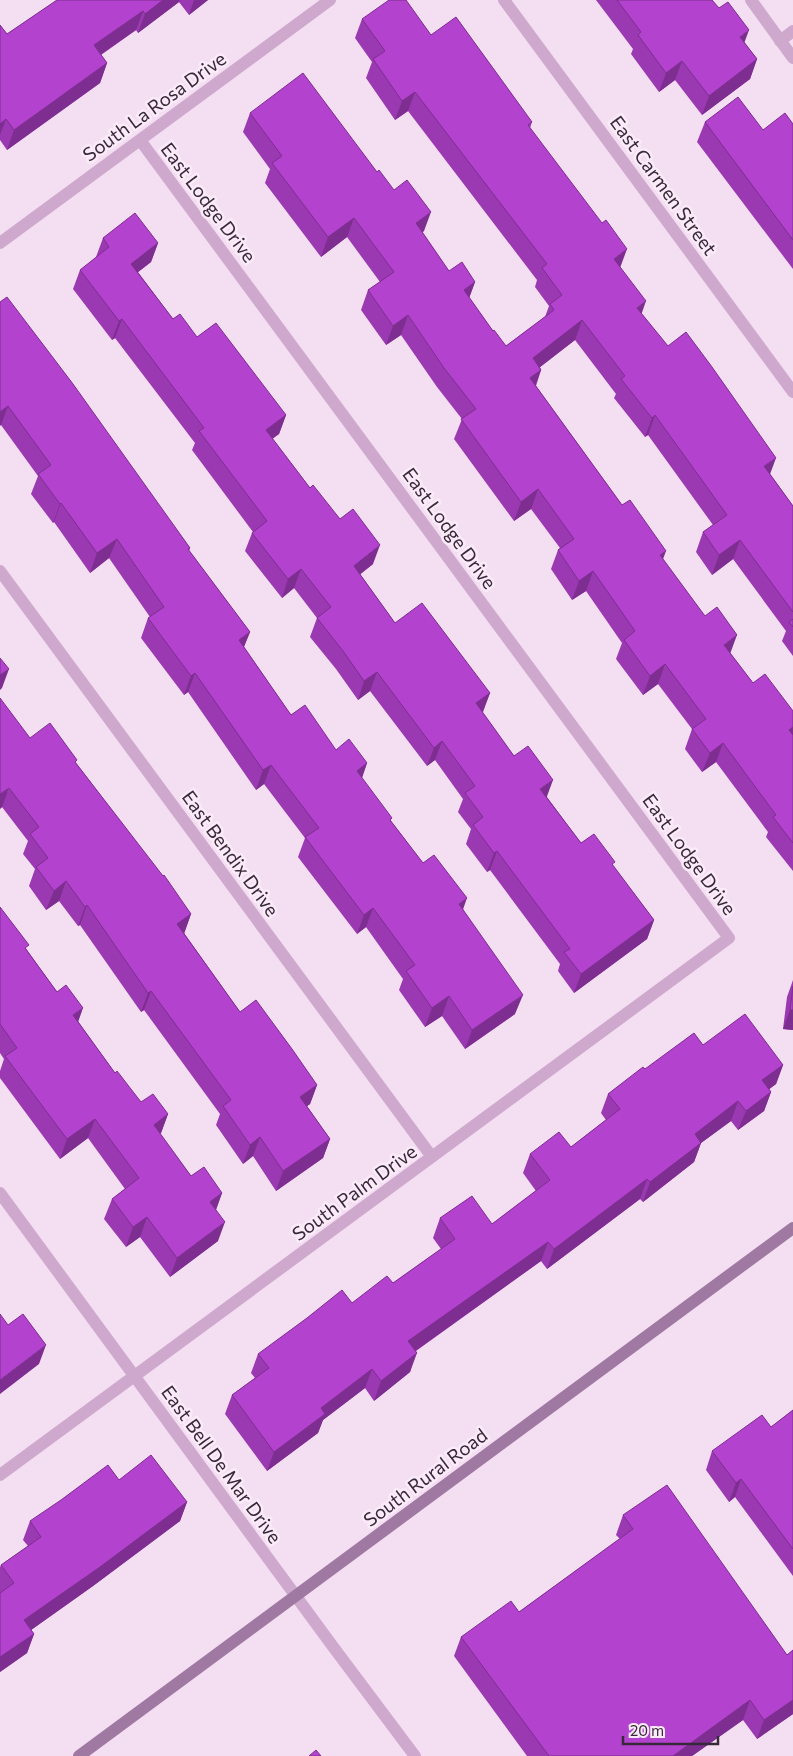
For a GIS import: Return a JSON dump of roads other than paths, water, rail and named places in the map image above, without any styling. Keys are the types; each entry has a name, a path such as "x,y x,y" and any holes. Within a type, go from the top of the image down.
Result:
{"main road":[{"name":"South Rural Road","path":"79,1756 793,1228"}],"street":[{"name":"South La Rosa Drive","path":"0,243 330,0"},
{"name":"East Carmen Street","path":"504,0 793,392"},
{"path":"751,0 793,58"},
{"path":"780,41 793,31"},
{"name":"East Lodge Drive","path":"140,140 729,938"},
{"name":"East Bendix Drive","path":"0,572 432,1157"},
{"name":"South Palm Drive","path":"0,1475 729,938"},
{"name":"East Bell De Mar Drive","path":"0,1193 415,1756"}]}
